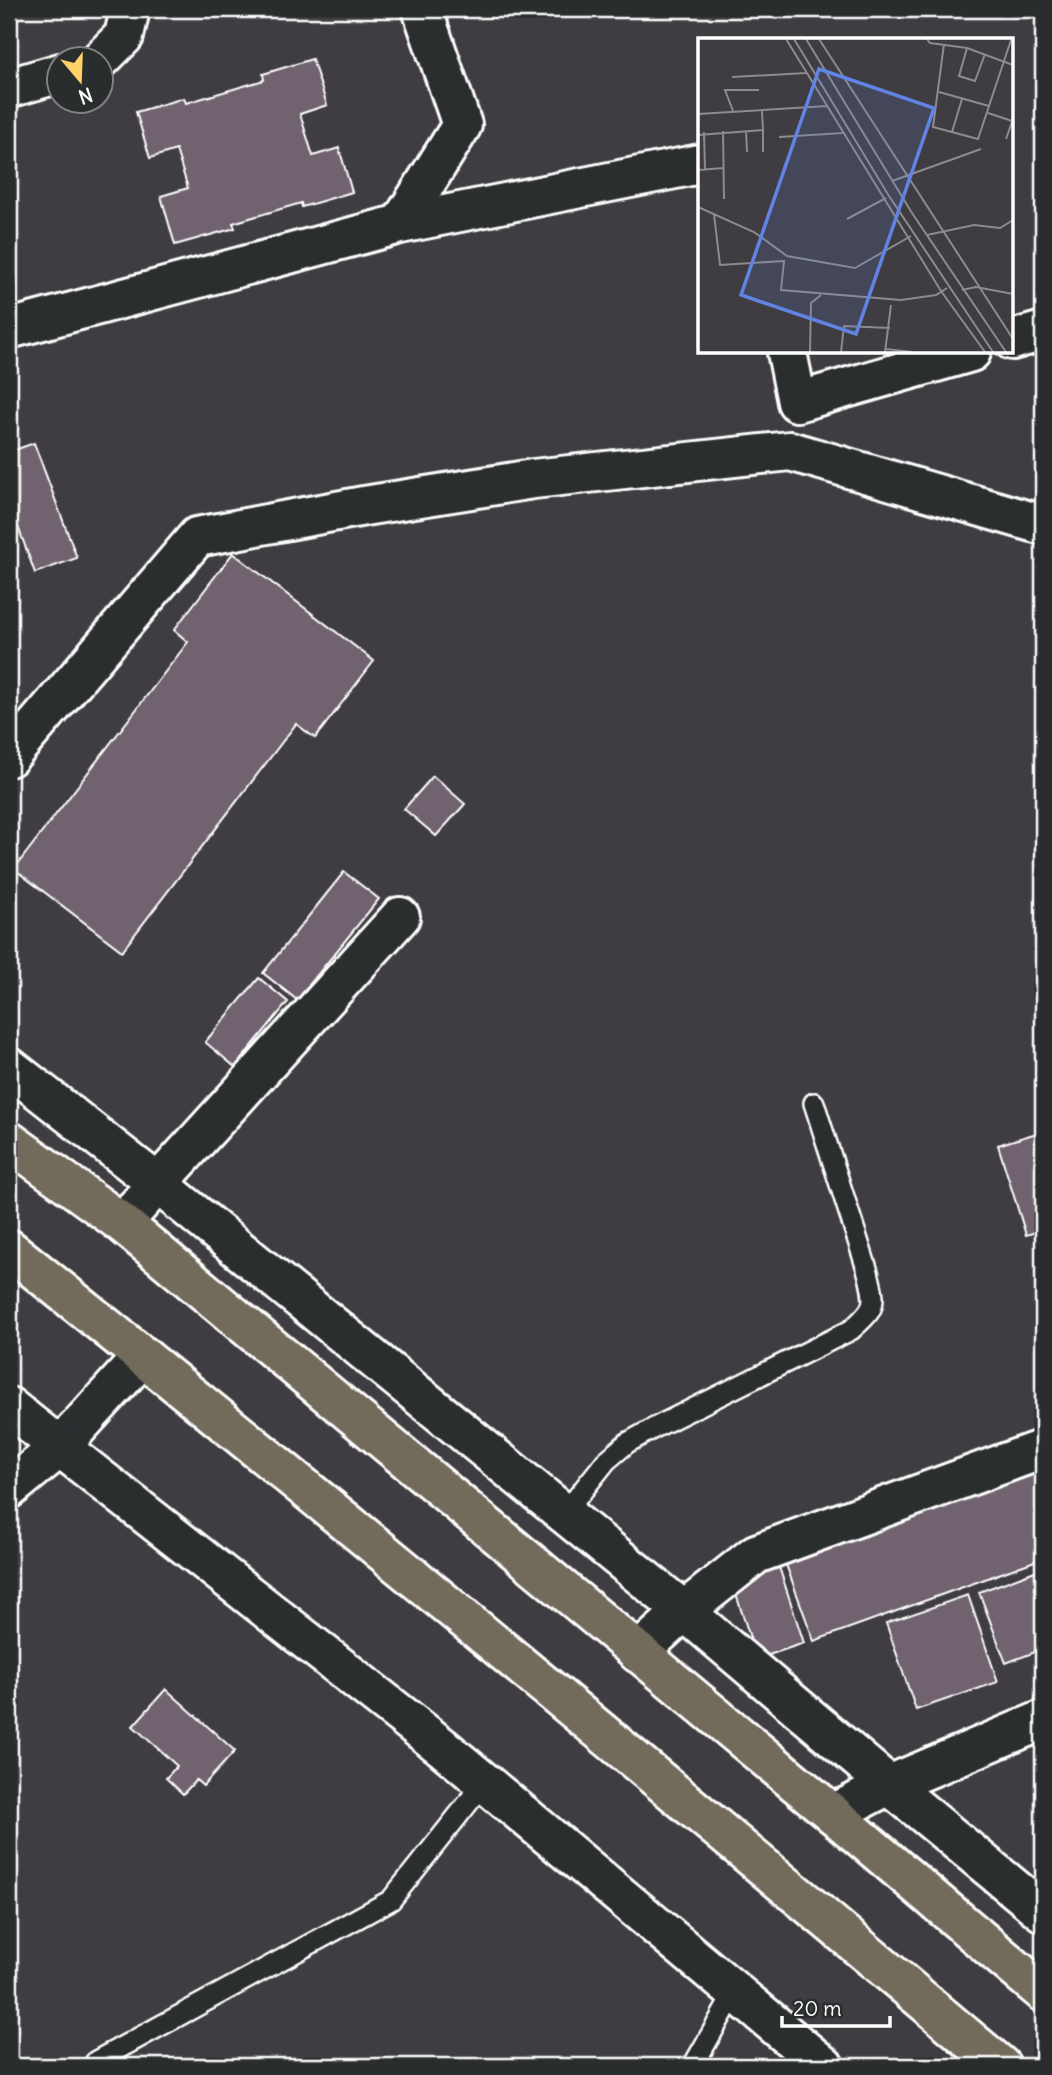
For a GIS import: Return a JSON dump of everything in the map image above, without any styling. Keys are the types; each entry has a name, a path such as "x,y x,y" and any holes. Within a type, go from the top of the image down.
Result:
{"main road":[{"path":"9,1141 122,1223 1043,1992"},
{"path":"9,1249 720,1829 1001,2066"}],"street":[{"path":"114,46 124,36 130,9"},
{"path":"400,224 462,125 422,9"},
{"path":"9,88 46,77"},
{"path":"9,329 400,224 698,164"},
{"path":"1014,339 1043,331"},
{"path":"787,354 797,402 964,354"},
{"path":"9,757 197,537 364,506 533,479 790,451 1043,525"},
{"path":"122,1223 400,917"},
{"path":"9,1067 157,1183 684,1611 1043,1912"},
{"path":"9,1489 59,1448 143,1356"},
{"path":"9,1407 441,1746 824,2066"},
{"path":"638,1653 684,1611 756,1554 1043,1449"},
{"path":"833,1814 889,1785 1043,1720"}],"lane":[{"path":"564,1514 606,1461 627,1443 851,1330 869,1314 874,1297 868,1272 814,1103"},
{"path":"96,2062 391,1900 484,1783"},
{"path":"693,2066 735,1992"}],"building":[{"path":"312,59 327,105 300,114 313,156 339,148 352,192 302,207 301,203 233,223 235,228 175,245 161,196 188,188 176,150 150,158 136,112 184,98 186,103 264,80 263,74"},
{"path":"34,443 77,558 35,573 9,502 9,452"},
{"path":"233,553 374,661 315,738 296,724 122,951 14,869 188,642 174,630"},
{"path":"433,776 465,804 436,836 404,809"},
{"path":"344,872 379,899 297,1000 263,973"},
{"path":"259,978 288,1002 235,1067 205,1042"},
{"path":"1043,1131 1043,1230 1026,1235 998,1145"},
{"path":"1043,1465 1043,1558 814,1641 784,1559"},
{"path":"779,1567 804,1643 757,1659 732,1582"},
{"path":"1043,1568 1043,1649 1006,1663 979,1592"},
{"path":"968,1595 998,1682 916,1710 886,1623"},
{"path":"166,1689 235,1751 203,1786 196,1780 183,1794 166,1778 177,1766 133,1726"}]}
